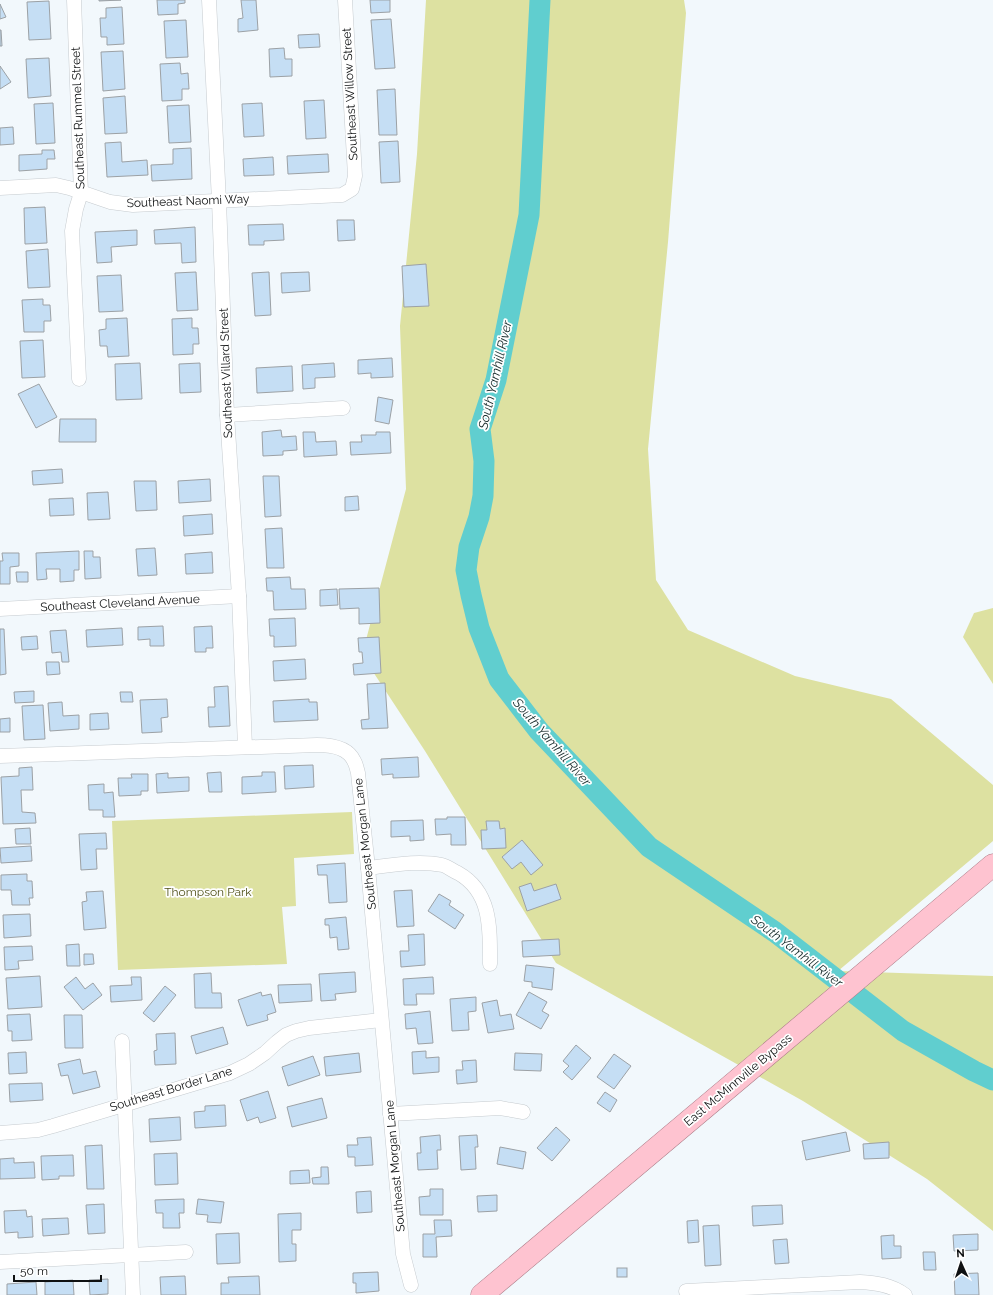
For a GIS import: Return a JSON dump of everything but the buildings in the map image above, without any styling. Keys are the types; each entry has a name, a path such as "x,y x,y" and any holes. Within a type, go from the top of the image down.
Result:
{"highway":[{"name":"East McMinnville Bypass","path":"482,1295 993,865"}],"street":[{"name":"Southeast Rummel Street","path":"74,0 81,193 72,231 79,379"},
{"name":"Southeast Villard Street","path":"210,0 220,200 227,415 239,596 245,747"},
{"name":"Southeast Willow Street","path":"345,0 354,176 352,189"},
{"name":"Southeast Naomi Way","path":"0,188 56,185 110,202 133,205 220,200 342,196 352,189"},
{"path":"227,415 343,408"},
{"name":"Southeast Cleveland Avenue","path":"0,609 239,596"},
{"name":"Southeast Morgan Lane","path":"0,756 330,745 344,751 354,759 358,774 368,868 402,1254 411,1285"},
{"path":"368,868 411,863 443,865 465,878 478,891 487,912 490,931 490,964"},
{"name":"Southeast Border Lane","path":"0,1133 38,1130 230,1073 249,1064 265,1053 286,1035 296,1031 308,1028 381,1020"},
{"path":"122,1041 133,1295"},
{"path":"390,1114 500,1108 523,1112"},
{"path":"0,1262 186,1252"},
{"path":"686,1290 860,1282 880,1284 893,1288 905,1295"}],"green space":[{"path":"426,0 684,0 686,13 668,242 648,449 656,580 688,630 795,676 891,699 993,785 993,841 838,971 993,976 993,1231 927,1179 803,1101 556,963 425,751 362,655 406,489 400,326 417,154"},
{"path":"993,608 993,684 963,637 974,613"},
{"name":"Thompson Park","path":"352,812 354,854 294,858 296,906 282,907 287,964 118,970 112,821"}],"waterway":[{"name":"South Yamhill River","path":"540,0 529,215 496,380 480,429 484,461 483,496 479,517 469,547 466,570 479,628 499,679 539,731 649,847 775,932 903,1031 993,1080"}]}
